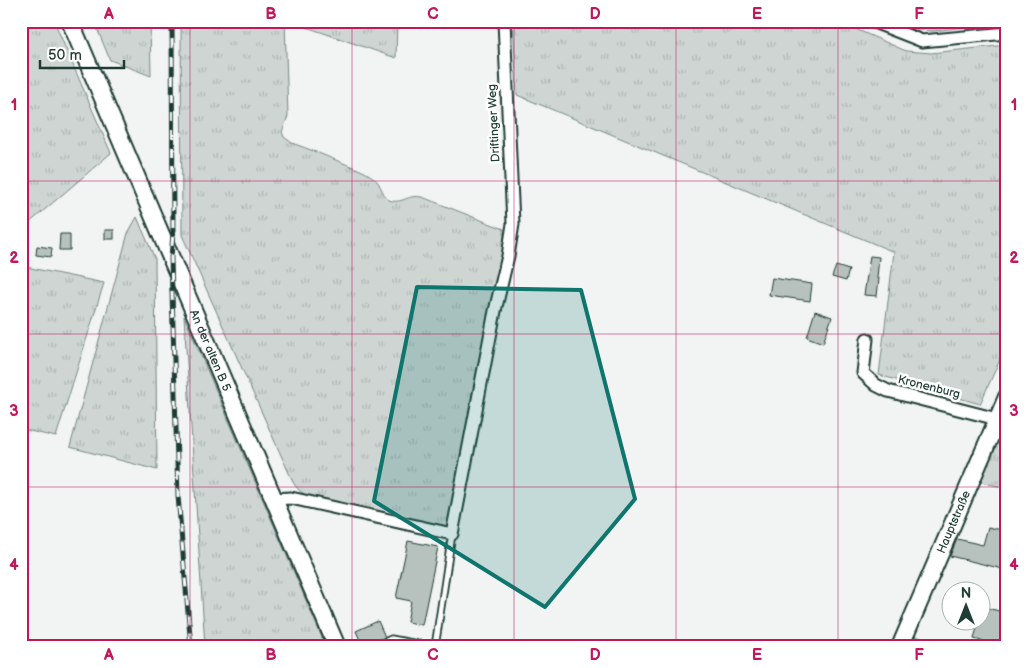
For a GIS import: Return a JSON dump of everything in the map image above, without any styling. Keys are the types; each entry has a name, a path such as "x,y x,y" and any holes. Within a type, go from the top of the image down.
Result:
{"main road":[{"name":"An der alten B 5","path":"70,21 337,647"},
{"name":"Hauptstraße","path":"900,647 1007,397"}],"street":[{"name":"Driftinger Weg","path":"452,534 513,224 504,21"},
{"path":"871,21 922,41 1007,32"},
{"name":"Kronenburg","path":"867,339 863,373 876,385 888,391 997,419"},
{"path":"274,499 291,498 452,534"}],"lane":[{"path":"374,647 391,639 434,647 452,534"}],"highlighted area":[{"path":"417,287 581,290 635,499 545,607 374,501"}],"green space":[{"path":"21,21 54,21 111,153 21,230"},
{"path":"94,21 150,21 151,76 110,60"},
{"path":"181,21 285,21 288,116 282,132 284,137 292,143 367,173 377,181 384,195 389,200 400,201 417,196 422,197 504,229 504,244 447,526 313,498 301,492 293,482 182,235"},
{"path":"289,21 397,21 396,58"},
{"path":"513,21 837,21 906,51 931,53 1007,45 1007,344 980,404 879,375 894,252 517,95"},
{"path":"891,21 1007,22 933,31 916,30"},
{"path":"137,217 155,259 157,470 70,447 128,233"},
{"path":"21,266 104,283 56,437 21,429"},
{"path":"184,316 326,647 205,647"},
{"path":"1007,419 1007,488 976,481"},
{"path":"912,635 951,647 907,647"}],"building":[{"path":"105,230 114,230 114,239 105,239"},
{"path":"60,234 70,234 70,250 59,250"},
{"path":"37,246 52,248 51,257 36,255"},
{"path":"870,256 879,257 877,296 864,295"},
{"path":"836,266 849,270 846,281 832,277"},
{"path":"772,278 812,284 810,301 769,295"},
{"path":"815,311 832,317 823,343 807,337"},
{"path":"988,527 1007,531 1007,570 950,556 957,539 983,545"},
{"path":"408,541 438,547 422,625 407,622 411,601 396,598"},
{"path":"990,609 1007,613 999,646 974,639 976,630 990,630"},
{"path":"378,621 385,637 372,643 369,647 363,647 356,631"}],"railway":[{"path":"172,21 173,233 171,258 178,496 191,647"}]}
